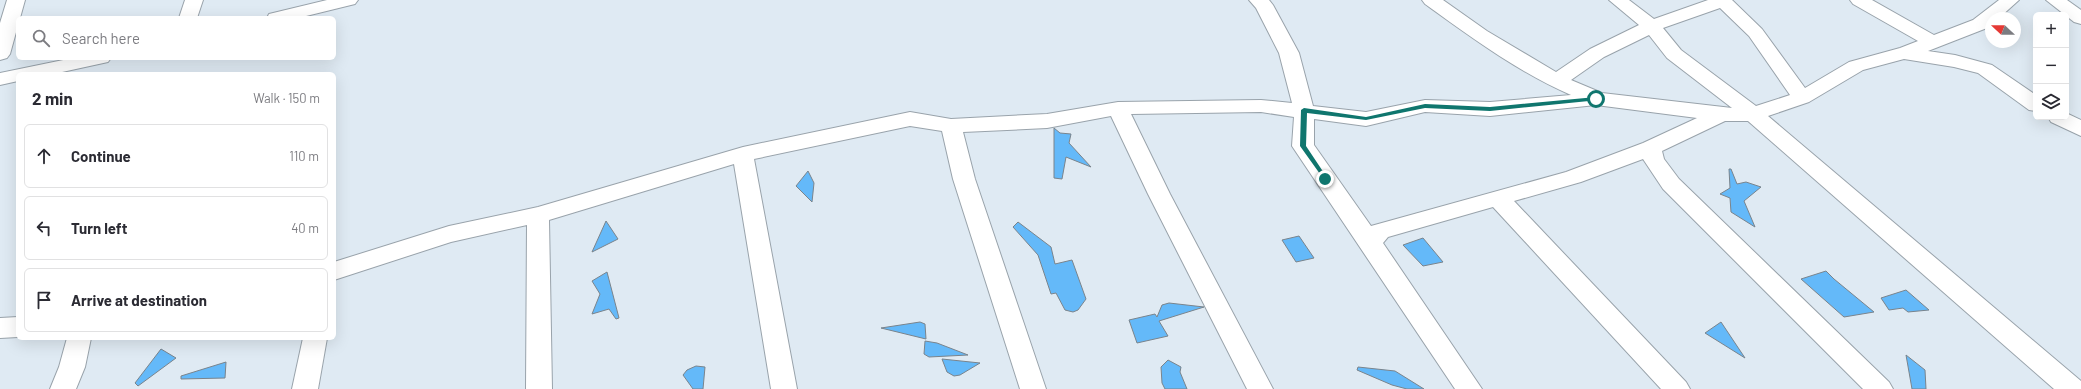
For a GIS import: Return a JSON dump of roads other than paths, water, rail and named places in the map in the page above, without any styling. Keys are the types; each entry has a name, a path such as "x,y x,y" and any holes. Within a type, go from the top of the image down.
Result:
{"street":[{"path":"0,54 16,0"},
{"path":"189,16 194,0"},
{"path":"284,16 347,0"},
{"path":"1258,0 1264,6 1289,53 1304,110 1303,146 1469,389"},
{"path":"1431,0 1480,36 1556,81 1596,99"},
{"path":"1618,0 1652,26 1674,54 1753,114 2072,389"},
{"path":"1556,81 1597,54 1652,26 1721,0 1741,15 1774,56 1802,98"},
{"path":"1859,0 1933,42"},
{"path":"336,270 448,234 538,215 743,154 910,119 951,126 1047,121 1118,108 1253,106 1304,110 1366,118 1425,106 1490,109 1596,99 1722,115 1753,114 1802,98 1856,66 1904,53 1980,24 2010,0"},
{"path":"2055,0 2081,18"},
{"path":"1904,53 1955,61 1985,69 2033,103"},
{"path":"34,72 92,60"},
{"path":"0,79 16,75"},
{"path":"1118,108 1159,194 1260,389"},
{"path":"1370,242 1380,231 1573,177 1650,148 1722,115"},
{"path":"2064,120 2081,129"},
{"path":"951,126 964,179 1033,389"},
{"path":"1650,148 1654,161 1671,184 1880,389"},
{"path":"743,154 784,389"},
{"path":"1498,198 1677,389"},
{"path":"538,215 538,389"},
{"path":"0,328 16,326"},
{"path":"63,389 72,367 79,340"},
{"path":"305,389 315,340"}]}
